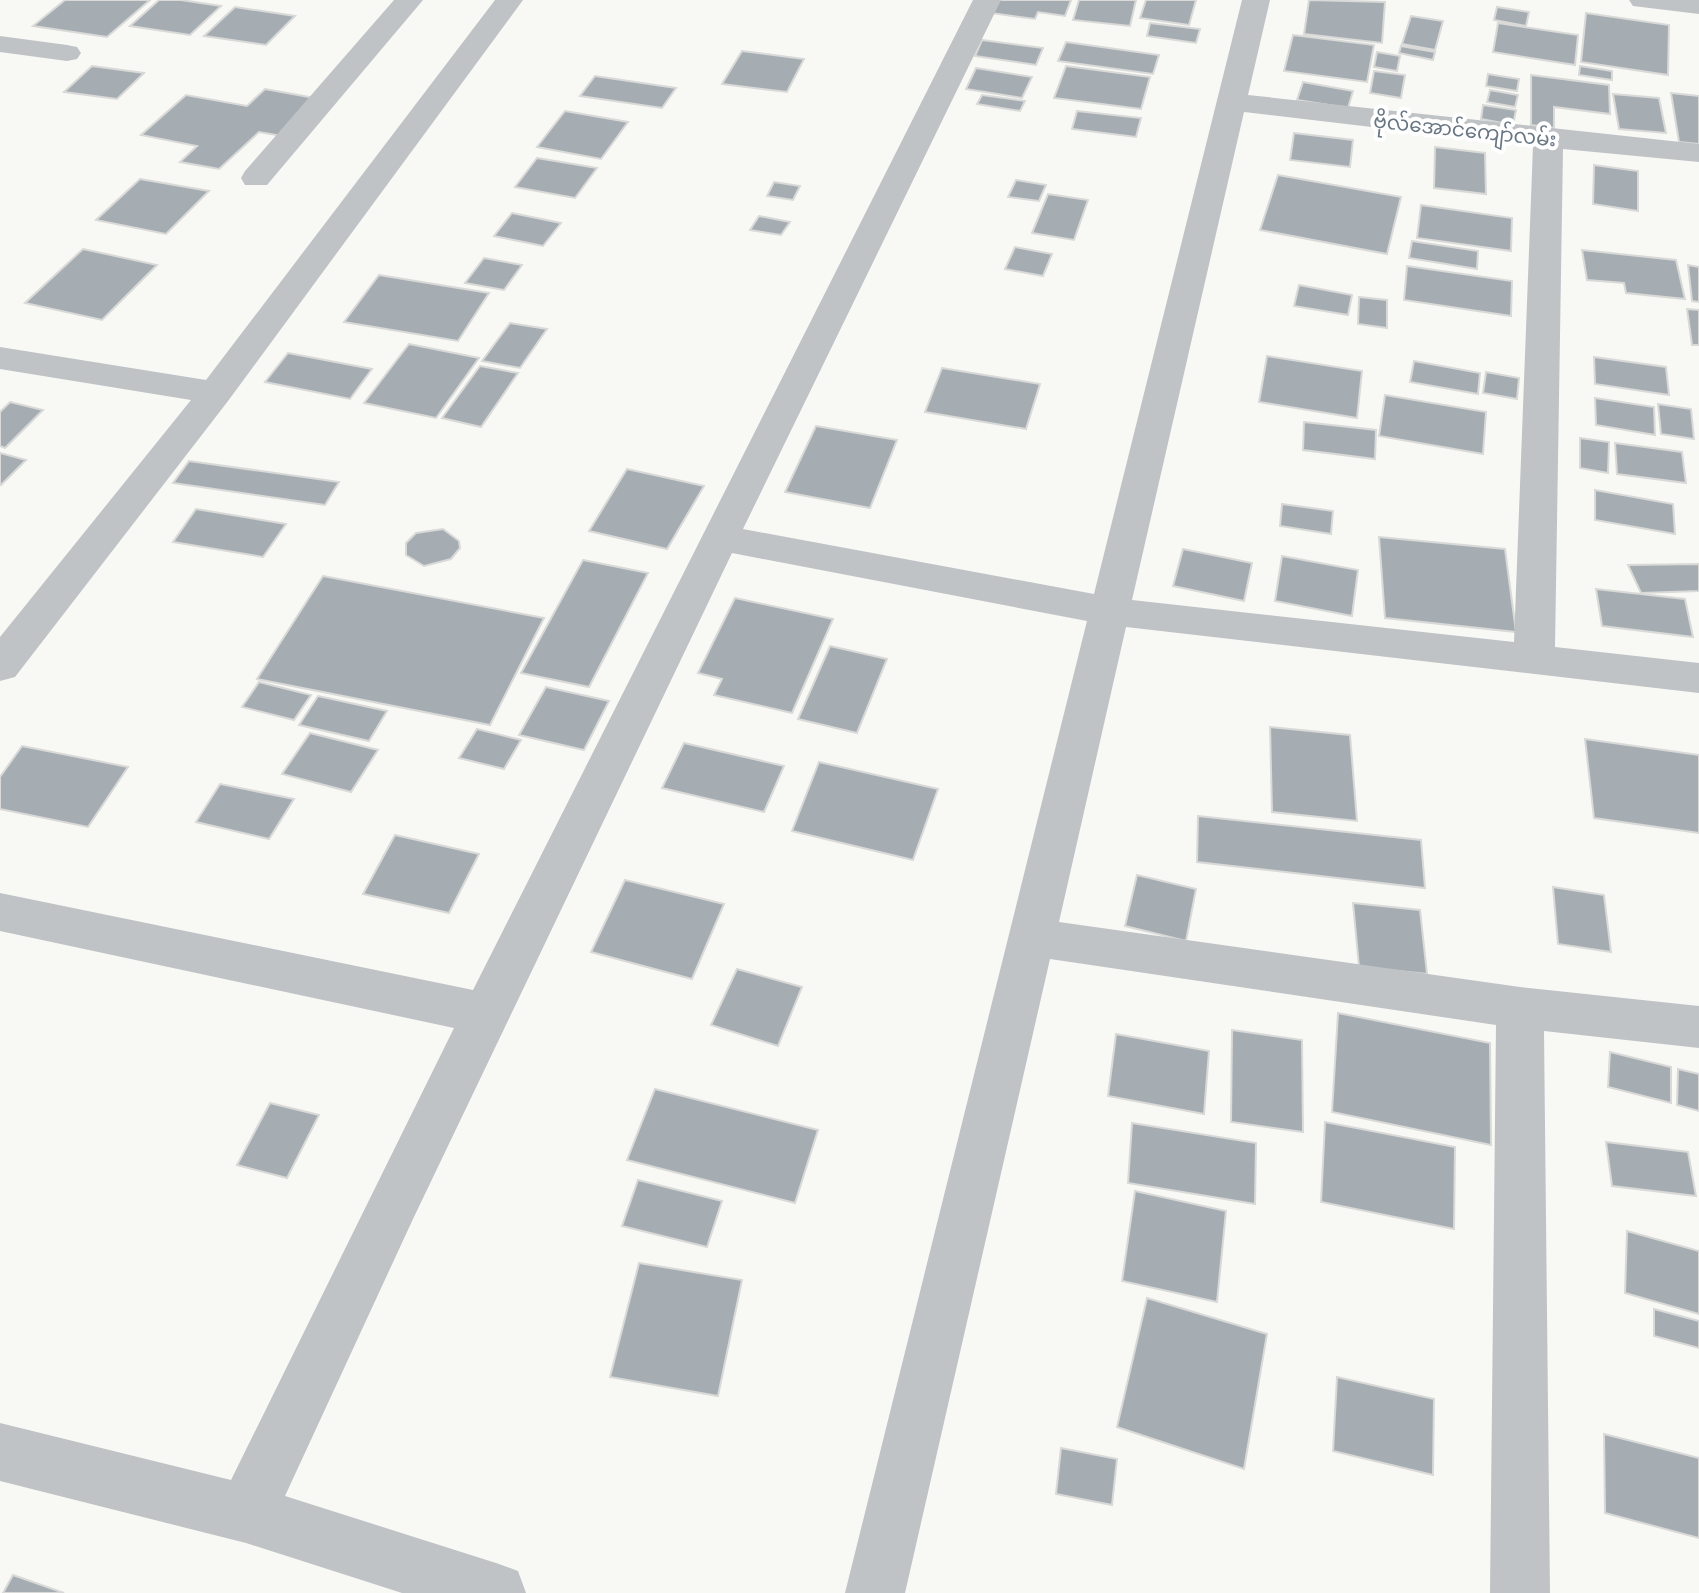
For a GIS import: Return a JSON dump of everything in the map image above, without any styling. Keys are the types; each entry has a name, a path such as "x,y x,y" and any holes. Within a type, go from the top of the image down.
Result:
{"street":[{"path":"256,178 409,0"},
{"path":"8,644 215,393 509,0"},
{"path":"246,1513 486,1014 987,0"},
{"path":"875,1593 1107,611 1256,0"},
{"path":"1643,0 1699,6"},
{"path":"0,44 67,53"},
{"name":"ဗိုလ်အောင်ကျော်လမ်း","path":"1232,102 1699,153"},
{"path":"1534,659 1548,138"},
{"path":"0,358 215,393"},
{"path":"720,538 1107,611 1699,678"},
{"path":"0,912 486,1014"},
{"path":"1030,937 1520,1008 1699,1027"},
{"path":"1520,1008 1520,1593"},
{"path":"0,1452 246,1513 496,1593"}],"building":[{"path":"65,0 150,0 107,37 33,26"},
{"path":"159,0 221,6 190,35 130,26"},
{"path":"997,0 1071,0 1065,16 1038,12 1035,19 991,13"},
{"path":"1079,0 1136,0 1130,26 1073,20"},
{"path":"1146,0 1196,0 1189,25 1140,18"},
{"path":"1309,0 1385,2 1382,43 1304,34"},
{"path":"235,7 295,16 266,45 204,36"},
{"path":"1497,7 1529,12 1526,26 1494,20"},
{"path":"1586,13 1669,25 1668,75 1581,62"},
{"path":"1411,16 1443,21 1435,50 1402,44"},
{"path":"1150,23 1200,29 1196,43 1147,36"},
{"path":"1498,23 1578,35 1575,65 1493,52"},
{"path":"1293,35 1374,45 1367,82 1284,71"},
{"path":"982,40 1043,48 1036,65 975,56"},
{"path":"1066,42 1159,55 1153,74 1058,61"},
{"path":"1401,46 1435,52 1433,60 1399,53"},
{"path":"742,51 804,59 787,92 722,84"},
{"path":"1377,52 1400,56 1397,71 1374,67"},
{"path":"92,66 144,73 117,99 64,92"},
{"path":"1066,66 1150,77 1141,109 1054,98"},
{"path":"1580,66 1612,71 1612,80 1579,75"},
{"path":"976,68 1032,77 1022,98 966,89"},
{"path":"1374,71 1405,75 1401,98 1370,93"},
{"path":"1488,74 1519,79 1517,91 1486,86"},
{"path":"1531,75 1609,85 1610,114 1554,107 1554,128 1531,125"},
{"path":"595,76 676,88 662,108 580,96"},
{"path":"1303,82 1353,91 1348,108 1297,100"},
{"path":"265,89 320,99 282,136 259,132 219,169 180,162 197,146 141,135 186,95 247,106"},
{"path":"1490,90 1518,95 1515,107 1487,102"},
{"path":"1671,93 1699,96 1699,144 1679,142"},
{"path":"1613,94 1659,98 1666,133 1619,129"},
{"path":"982,95 1025,101 1020,111 977,104"},
{"path":"1483,105 1516,110 1513,125 1481,119"},
{"path":"565,111 628,122 601,159 537,147"},
{"path":"1077,111 1141,118 1136,137 1072,129"},
{"path":"1294,133 1353,140 1350,167 1290,160"},
{"path":"1435,147 1485,153 1486,194 1434,188"},
{"path":"537,158 597,168 575,198 515,187"},
{"path":"1594,165 1638,171 1638,211 1593,204"},
{"path":"1278,175 1401,197 1387,254 1260,230"},
{"path":"140,179 209,191 166,234 96,220"},
{"path":"1016,180 1046,185 1039,201 1008,197"},
{"path":"774,182 800,186 793,200 767,196"},
{"path":"1048,194 1088,200 1074,240 1032,233"},
{"path":"1421,205 1512,218 1511,251 1417,238"},
{"path":"512,213 561,223 543,246 494,236"},
{"path":"759,216 790,222 781,235 750,230"},
{"path":"1412,241 1478,251 1477,269 1409,258"},
{"path":"1015,247 1052,254 1043,276 1005,269"},
{"path":"83,249 157,265 102,320 25,303"},
{"path":"1582,250 1676,260 1685,299 1626,293 1624,283 1587,280"},
{"path":"484,258 522,265 504,290 465,283"},
{"path":"1688,265 1699,267 1699,302 1692,301"},
{"path":"1407,266 1512,281 1511,316 1404,300"},
{"path":"379,275 489,293 458,341 344,322"},
{"path":"1299,285 1352,295 1348,315 1294,306"},
{"path":"1359,297 1387,300 1387,328 1358,324"},
{"path":"1687,309 1699,310 1699,345 1692,345"},
{"path":"510,323 547,329 520,368 482,361"},
{"path":"409,344 479,358 436,418 364,403"},
{"path":"288,353 372,369 350,399 265,382"},
{"path":"1267,356 1362,371 1357,418 1259,402"},
{"path":"1594,357 1666,367 1669,395 1595,384"},
{"path":"1414,361 1480,373 1478,394 1410,382"},
{"path":"480,366 518,373 481,427 442,418"},
{"path":"942,368 1040,384 1026,429 925,412"},
{"path":"1486,372 1519,378 1517,399 1483,393"},
{"path":"1385,395 1486,412 1483,454 1379,436"},
{"path":"1595,398 1654,407 1655,435 1596,425"},
{"path":"10,402 43,410 5,448 0,446 0,412"},
{"path":"1658,404 1691,409 1694,439 1661,434"},
{"path":"1304,422 1376,430 1375,459 1303,450"},
{"path":"816,426 897,440 870,508 785,492"},
{"path":"1580,438 1609,442 1608,473 1580,468"},
{"path":"1615,443 1682,452 1686,483 1617,474"},
{"path":"0,453 26,460 1,485 0,484"},
{"path":"189,461 339,482 325,505 173,483"},
{"path":"627,469 704,486 667,549 589,531"},
{"path":"1595,490 1673,504 1675,534 1595,520"},
{"path":"1282,504 1333,511 1331,534 1280,526"},
{"path":"196,509 286,524 263,557 173,542"},
{"path":"443,529 459,541 460,548 451,559 424,566 406,555 406,543 416,533"},
{"path":"1379,537 1505,549 1516,632 1385,618"},
{"path":"1183,549 1252,563 1244,601 1173,586"},
{"path":"1282,556 1358,570 1352,616 1275,601"},
{"path":"583,560 648,573 589,687 521,673"},
{"path":"1699,564 1699,591 1641,593 1628,565"},
{"path":"323,576 544,618 490,725 257,679"},
{"path":"1596,589 1685,599 1693,637 1602,626"},
{"path":"735,598 833,619 792,713 714,695 722,679 698,673"},
{"path":"830,646 887,659 857,733 798,719"},
{"path":"259,682 311,695 294,720 242,707"},
{"path":"546,687 609,701 584,750 519,735"},
{"path":"318,696 387,711 369,741 299,725"},
{"path":"1270,727 1350,735 1357,821 1272,812"},
{"path":"477,729 521,740 504,769 459,758"},
{"path":"310,733 378,750 351,792 282,774"},
{"path":"1585,739 1699,755 1699,833 1594,818"},
{"path":"684,743 784,766 764,812 662,788"},
{"path":"22,746 128,767 88,827 0,809 0,777"},
{"path":"819,762 938,789 913,860 792,831"},
{"path":"220,784 294,799 269,839 196,822"},
{"path":"1198,816 1421,840 1425,888 1197,862"},
{"path":"395,835 479,854 449,913 363,894"},
{"path":"1137,875 1196,889 1186,941 1125,926"},
{"path":"625,880 724,904 692,979 591,952"},
{"path":"1553,887 1604,895 1611,952 1558,944"},
{"path":"1353,903 1420,910 1427,974 1359,967"},
{"path":"737,969 802,987 778,1046 711,1025"},
{"path":"1338,1013 1490,1043 1491,1145 1332,1112"},
{"path":"1232,1030 1302,1040 1303,1132 1231,1122"},
{"path":"1116,1034 1209,1051 1204,1114 1108,1096"},
{"path":"1610,1052 1671,1067 1671,1103 1608,1087"},
{"path":"1678,1069 1699,1074 1699,1111 1677,1105"},
{"path":"655,1089 818,1130 795,1203 627,1160"},
{"path":"270,1103 319,1115 287,1178 237,1165"},
{"path":"1325,1122 1455,1147 1454,1229 1321,1202"},
{"path":"1132,1123 1256,1143 1255,1204 1128,1183"},
{"path":"1606,1142 1688,1152 1696,1196 1612,1186"},
{"path":"638,1180 722,1201 707,1247 622,1226"},
{"path":"1135,1191 1226,1211 1217,1302 1122,1281"},
{"path":"1627,1231 1699,1251 1699,1314 1625,1293"},
{"path":"639,1263 742,1280 718,1396 610,1377"},
{"path":"1147,1298 1267,1334 1244,1469 1117,1427"},
{"path":"1654,1309 1699,1321 1699,1348 1654,1336"},
{"path":"1337,1377 1434,1399 1433,1475 1333,1451"},
{"path":"1604,1434 1699,1458 1699,1538 1605,1513"},
{"path":"1061,1448 1117,1459 1112,1505 1056,1494"},
{"path":"13,1575 64,1593 3,1593"}]}
